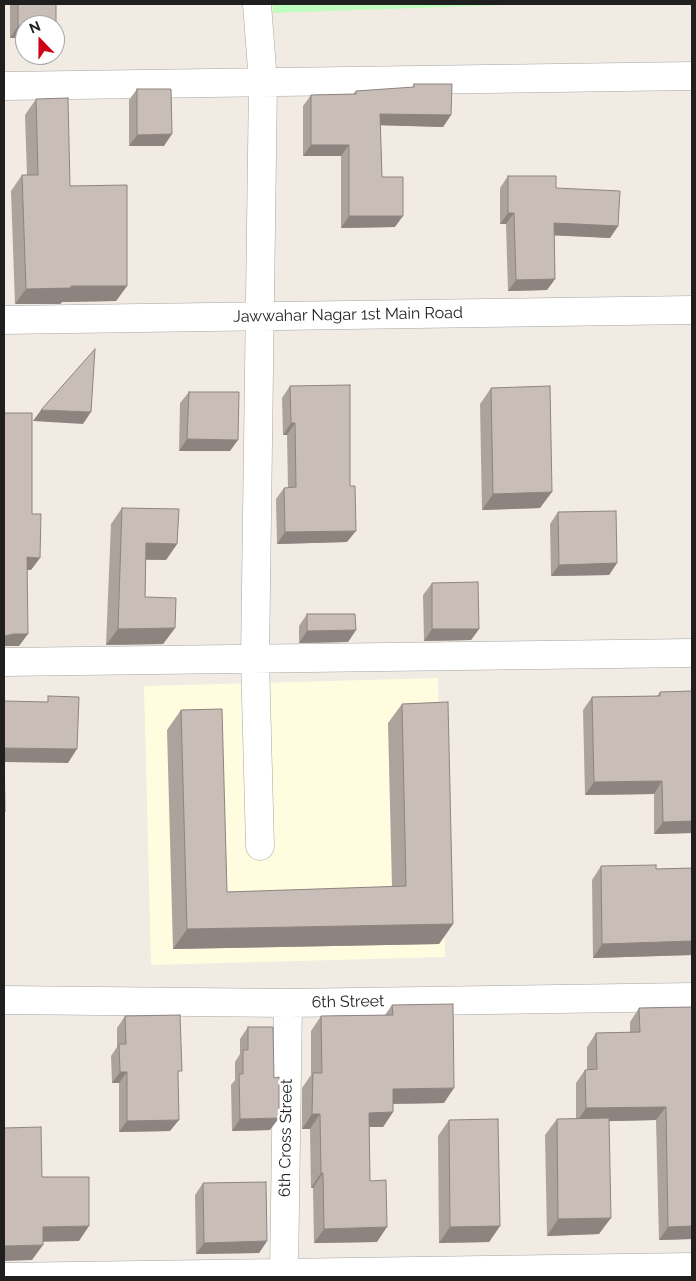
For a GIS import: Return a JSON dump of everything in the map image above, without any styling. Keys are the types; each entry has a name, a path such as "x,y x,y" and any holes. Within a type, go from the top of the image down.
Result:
{"street":[{"path":"257,4 262,82 255,659 260,846"},
{"path":"4,86 692,76"},
{"name":"Jawwahar Nagar 1st Main Road","path":"4,320 692,310"},
{"path":"4,662 692,653"},
{"name":"6th Street","path":"4,1000 288,1003 692,997"},
{"name":"6th Cross Street","path":"284,1273 288,1003"},
{"path":"4,1277 692,1267"}],"shaded area":[{"path":"438,678 445,957 151,965 144,686"}],"green space":[{"path":"273,4 534,4 273,13"}],"building":[{"path":"18,4 56,4 56,15 18,15"},
{"path":"414,84 452,84 451,115 380,114 382,177 403,177 403,216 349,216 349,145 311,145 311,95 356,94 356,91 414,87"},
{"path":"137,89 171,89 172,134 137,135"},
{"path":"68,98 70,186 127,185 127,286 71,286 71,288 26,289 22,175 38,175 36,99"},
{"path":"508,176 556,176 556,188 620,191 618,226 554,223 555,279 516,280 514,213 508,213"},
{"path":"95,349 91,412 41,410"},
{"path":"350,385 350,486 355,486 356,531 285,532 284,488 296,487 295,423 291,423 290,386"},
{"path":"550,386 552,492 493,494 491,388"},
{"path":"189,392 239,392 238,440 187,439"},
{"path":"4,413 32,413 32,514 41,514 40,558 27,557 28,634 13,634 4,637"},
{"path":"122,508 179,509 177,544 146,543 145,597 176,598 175,628 118,629"},
{"path":"616,511 617,563 559,565 558,512"},
{"path":"478,582 479,629 432,629 432,583"},
{"path":"307,614 355,614 356,630 307,631"},
{"path":"692,691 692,821 663,822 662,781 594,782 592,697 660,696 660,692"},
{"path":"48,696 79,697 77,749 4,748 4,701 48,702"},
{"path":"448,702 453,924 187,929 181,710 222,709 227,892 406,886 402,704"},
{"path":"4,748 5,812 4,812"},
{"path":"656,865 656,869 692,868 692,941 602,944 601,866"},
{"path":"453,1004 454,1088 393,1089 393,1112 369,1113 370,1181 386,1180 387,1227 324,1229 320,1114 312,1114 313,1073 322,1073 321,1016 393,1015 392,1005"},
{"path":"692,1007 692,1226 668,1227 666,1107 586,1108 585,1070 597,1069 596,1033 640,1032 639,1008"},
{"path":"180,1015 182,1071 178,1071 179,1120 127,1121 127,1072 120,1072 119,1044 126,1044 125,1016"},
{"path":"248,1027 273,1027 274,1078 279,1077 279,1118 240,1119 239,1074 243,1074 243,1050 248,1050"},
{"path":"609,1118 611,1218 558,1219 557,1119"},
{"path":"498,1119 500,1226 450,1227 449,1120"},
{"path":"41,1127 42,1177 89,1177 89,1226 43,1227 43,1245 4,1246 4,1128"},
{"path":"266,1182 267,1241 204,1243 203,1183"}]}
